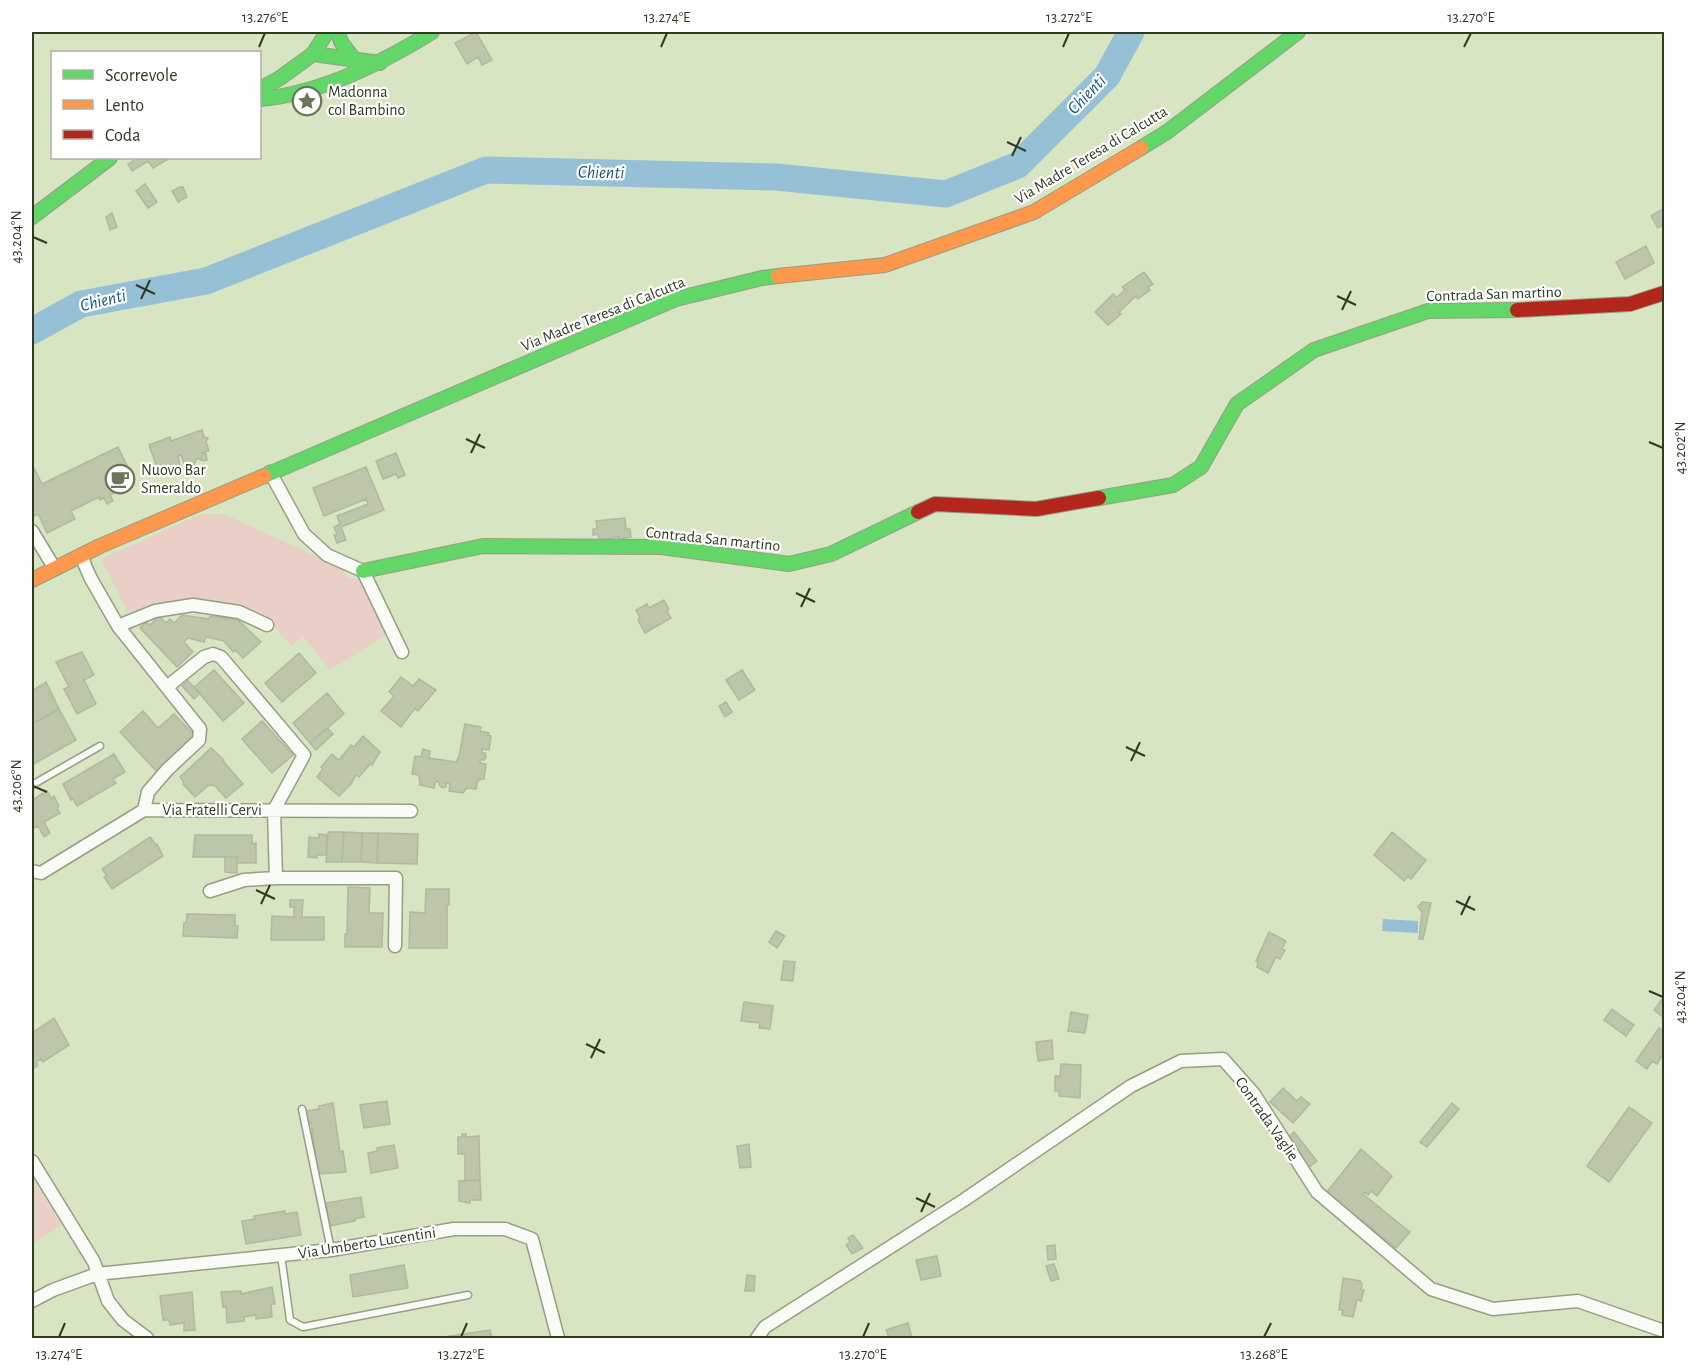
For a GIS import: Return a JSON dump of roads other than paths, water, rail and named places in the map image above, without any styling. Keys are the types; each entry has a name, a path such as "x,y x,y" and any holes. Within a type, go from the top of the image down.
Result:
{"main road":[{"path":"261,88 313,54 327,32"},
{"path":"338,32 341,42 353,58"},
{"path":"261,99 277,98 381,63 432,32"},
{"name":"Via Madre Teresa di Calcutta","path":"32,580 270,472 676,299 762,278 885,265 1034,212 1167,132 1298,32"},
{"path":"313,54 333,54 381,63"},
{"path":"313,54 325,72 339,79"},
{"path":"32,217 109,159"},
{"name":"Contrada San martino","path":"363,571 483,546 661,548 789,564 831,554 935,504 1036,509 1173,485 1201,467 1237,404 1314,350 1428,311 1551,309 1630,304 1665,293"}],"street":[{"path":"270,472 304,534 327,555 363,571 402,652"},
{"path":"32,531 55,568"},
{"path":"81,556 118,626 200,729 199,740 167,770 148,792 144,810"},
{"path":"118,626 155,610 193,605 239,612 267,625"},
{"path":"167,687 204,657 213,654 221,657 304,755 274,810 276,878"},
{"name":"Via Fratelli Cervi","path":"32,871 40,873 144,810 411,811"},
{"path":"210,891 243,880 396,878 395,946"},
{"name":"Contrada Vaglie","path":"757,1338 765,1327 964,1200 1131,1086 1181,1061 1223,1059 1254,1094 1317,1192 1431,1289 1493,1308 1578,1301 1665,1330"},
{"path":"32,1161 94,1262 108,1301 123,1320 147,1338"},
{"name":"Via Umberto Lucentini","path":"32,1301 53,1290 98,1274 331,1250 454,1229 505,1229 532,1239 558,1338"}],"lane":[{"path":"32,785 100,746"},
{"path":"302,1109 331,1250"},
{"path":"281,1255 290,1320 303,1327 468,1295"}],"water":[{"path":"1383,919 1418,921 1418,933 1382,931"}],"waterway":[{"name":"Chienti","path":"32,331 81,304 206,281 486,170 776,177 946,194 1018,165 1107,76 1131,32"}],"place":[{"name":"Madonna col Bambino","path":"307,101"},
{"name":"Nuovo Bar Smeraldo","path":"120,479"}]}
